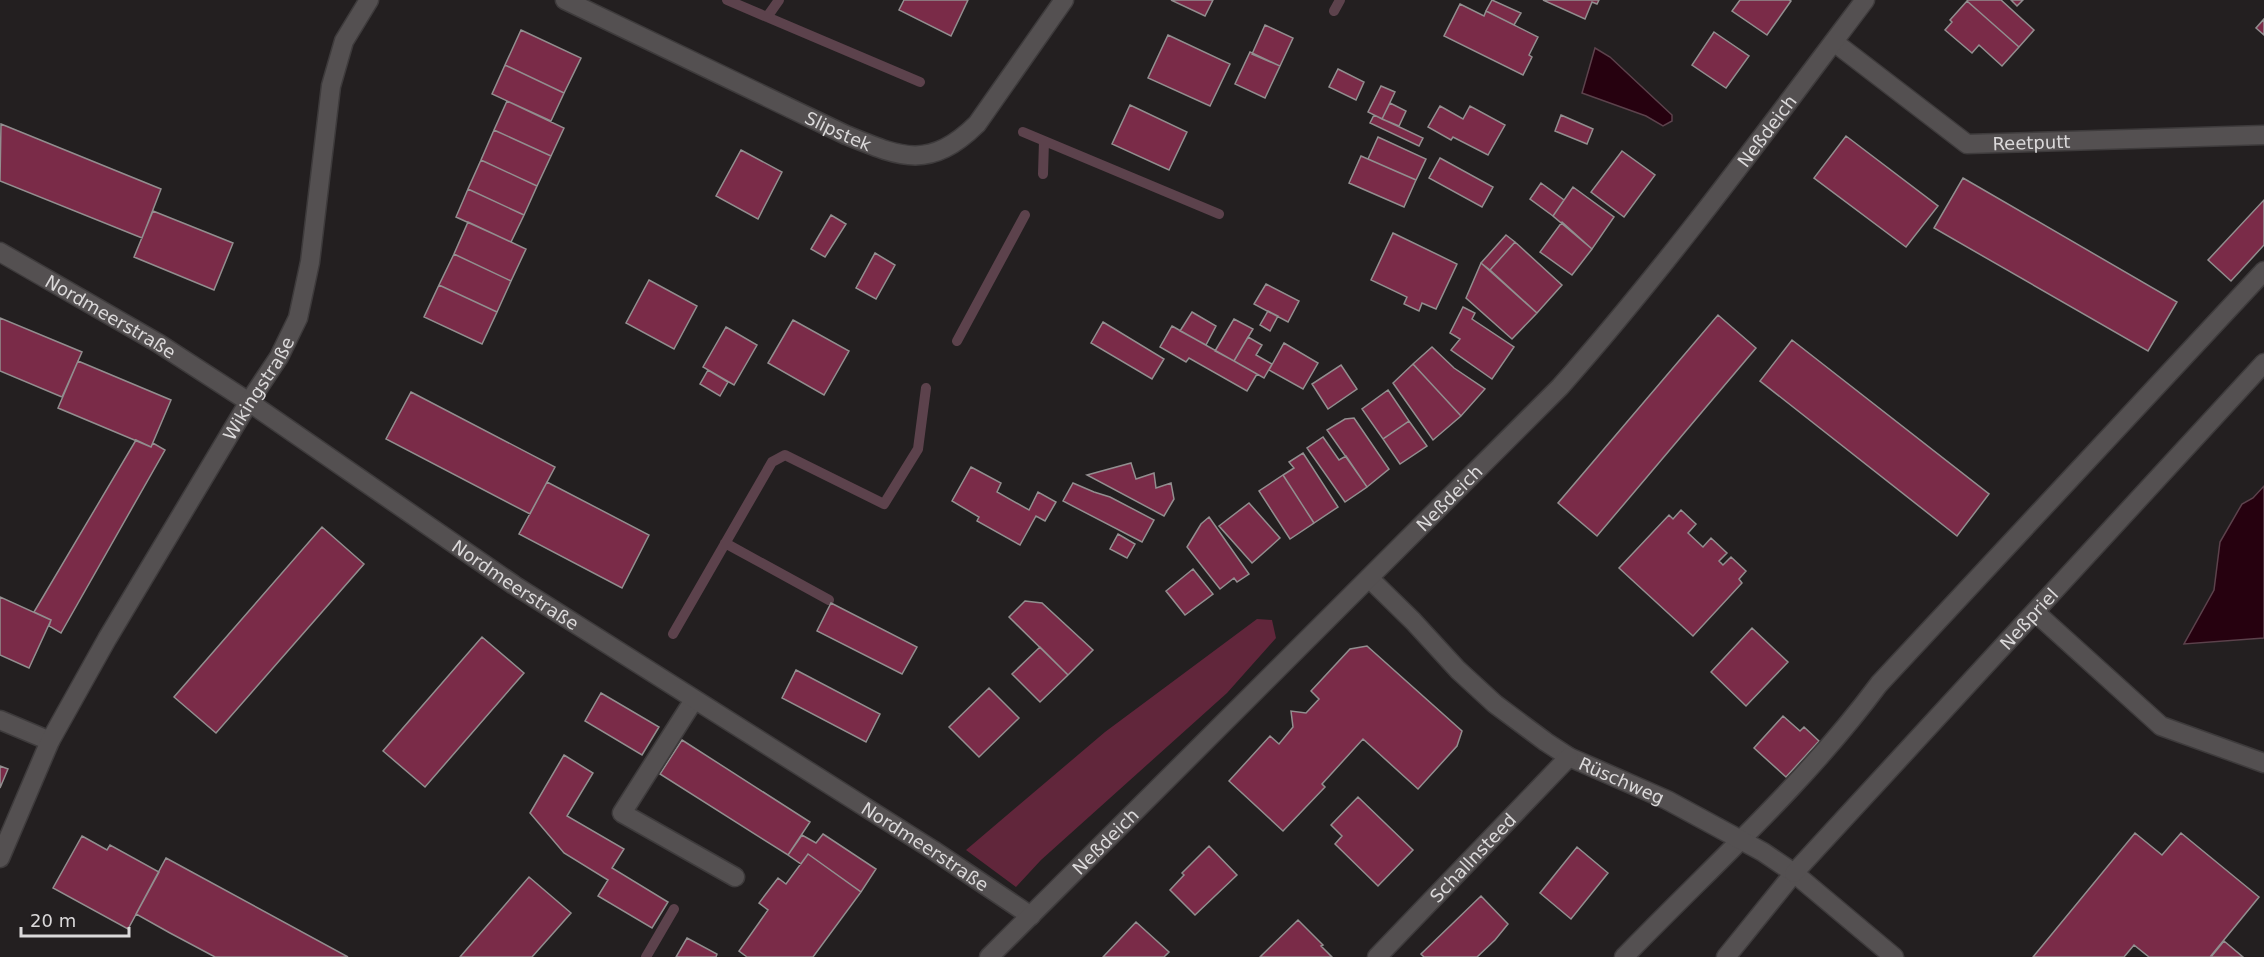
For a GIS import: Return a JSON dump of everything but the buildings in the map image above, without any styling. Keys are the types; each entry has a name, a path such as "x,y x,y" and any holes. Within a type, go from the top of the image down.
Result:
{"street":[{"name":"Wikingstraße","path":"1,853 50,741 106,639 249,402 279,357 298,318 310,262 332,86 344,41 369,0"},
{"name":"Slipstek","path":"565,0 846,135 888,153 904,156 922,155 942,150 960,141 976,124 1064,0"},
{"name":"Neßdeich","path":"989,957 1560,387 1666,261 1865,0"},
{"name":"Reetputt","path":"1834,42 1966,144 2264,135"},
{"name":"Nordmeerstraße","path":"0,252 158,343 249,402 514,585 933,850 1031,916"},
{"path":"1624,957 1739,840 1777,806 1846,729 1879,684 2264,271"},
{"name":"Neßpriel","path":"1726,957 1794,873 2264,363"},
{"name":"Rüschweg","path":"1369,578 1458,670 1495,704 1569,757 1666,800 1763,852 1794,873 1894,957"},
{"path":"2035,612 2161,726 2264,762"},
{"path":"694,700 622,813 735,877"},
{"path":"0,720 50,741"},
{"name":"Schallnsteed","path":"1377,957 1569,757"}],"shaded area":[{"path":"1595,48 1610,57 1672,115 1672,121 1663,126 1646,116 1582,93"},
{"path":"2264,486 2264,638 2184,644 2214,590 2220,542 2242,504 2253,498"},
{"path":"1257,619 1272,620 1276,638 1227,693 1041,860 1016,887 966,850 1105,732"}],"waterway":[{"path":"727,0 920,82"},
{"path":"767,17 779,0"},
{"path":"1334,11 1340,0"},
{"path":"1023,132 1219,214"},
{"path":"1043,174 1044,141"},
{"path":"957,341 1025,215"},
{"path":"673,634 772,462 785,455 884,504 918,449 926,388"},
{"path":"725,543 829,600"},
{"path":"646,957 674,909"}]}
